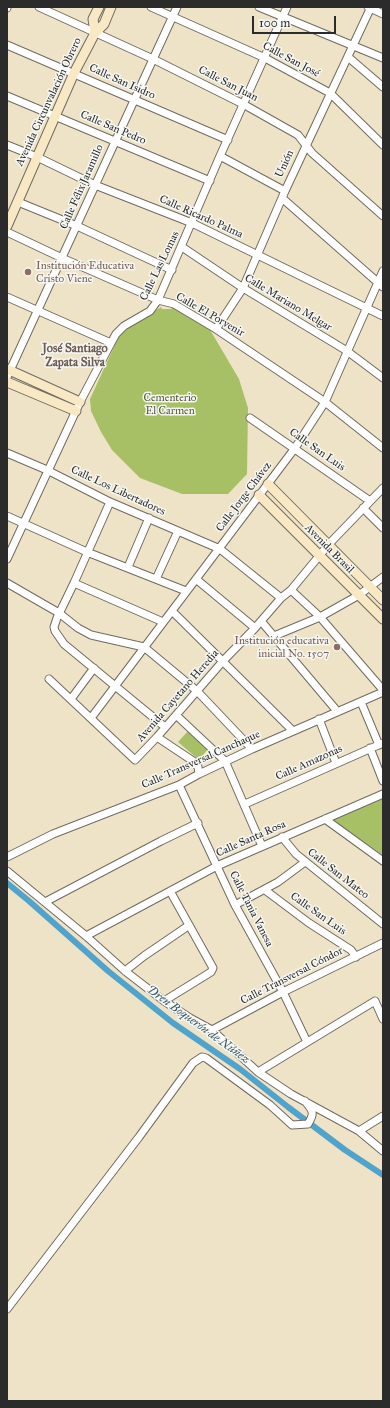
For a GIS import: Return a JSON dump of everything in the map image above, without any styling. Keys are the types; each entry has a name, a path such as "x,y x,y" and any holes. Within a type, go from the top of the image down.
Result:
{"street":[{"name":"Calle San Juan","path":"39,7 153,59 243,104 298,134 312,153 383,216"},
{"name":"Avenida Circunvalación Obrero","path":"95,33 93,19 99,7"},
{"name":"Avenida Circunvalación Obrero","path":"7,226 74,73 95,33 104,24 111,7"},
{"name":"Calle San José","path":"151,7 265,58 330,93 383,145"},
{"name":"Calle Félix Jaramillo","path":"8,372 77,226 177,7"},
{"path":"259,7 282,18 383,58"},
{"name":"Calle Las Lomas","path":"7,559 47,470 80,402 116,334 124,326 150,310 158,300 220,156 287,7"},
{"path":"370,7 383,14"},
{"name":"Unión","path":"216,329 243,288 306,144 354,46 370,7"},
{"name":"Calle San Isidro","path":"7,45 228,140"},
{"path":"348,57 383,87"},
{"name":"Calle San Pedro","path":"7,96 210,181"},
{"name":"Calle Ricardo Palma","path":"7,145 37,157 95,185 192,224 383,316"},
{"path":"220,156 284,194 380,284"},
{"path":"18,202 77,226 172,270"},
{"name":"Calle El Porvenir","path":"7,232 158,300 174,304 216,329 325,402 383,448"},
{"name":"Calle Mariano Melgar","path":"182,247 243,288 347,351 383,378"},
{"name":"Calle Jorge Chávez","path":"91,718 295,448 325,402 366,307 380,284 383,271"},
{"path":"7,297 111,343"},
{"path":"8,372 80,402"},
{"path":"7,382 76,411"},
{"name":"Calle San Luis","path":"250,418 370,501"},
{"name":"Calle Los Libertadores","path":"7,454 47,470 110,502 220,549 281,598"},
{"name":"Avenida Brasil","path":"268,484 383,600"},
{"name":"Avenida Cayetano Heredia","path":"91,718 135,760 223,661 281,598 291,590 329,544 383,488"},
{"name":"Avenida Brasil","path":"259,495 383,619"},
{"path":"110,502 54,627 57,636 64,644 165,728"},
{"path":"363,508 383,528"},
{"path":"7,516 87,552 186,591"},
{"path":"128,567 149,518"},
{"path":"374,518 383,521"},
{"path":"156,579 178,531"},
{"path":"274,636 320,617 359,595 383,577"},
{"path":"196,579 255,628"},
{"path":"7,583 59,613 78,628 91,635 144,647 197,692 252,749"},
{"path":"74,583 163,622"},
{"path":"291,590 320,617 383,691"},
{"path":"172,611 293,731"},
{"path":"261,621 337,712"},
{"path":"71,699 94,668"},
{"path":"50,679 91,718"},
{"name":"Calle Transversal Canchaque","path":"7,857 54,834 179,785 225,761 383,691"},
{"path":"361,702 381,744"},
{"path":"176,715 225,761 262,846"},
{"path":"319,719 336,763"},
{"path":"157,737 193,761 198,767 199,774"},
{"name":"Calle Amazonas","path":"244,804 381,744"},
{"path":"370,748 383,781"},
{"name":"Calle Tania Vanesa","path":"179,785 235,905 283,992 308,1042"},
{"name":"Calle Santa Rosa","path":"86,936 217,866 383,794"},
{"path":"325,819 383,861"},
{"path":"45,902 198,823"},
{"name":"Calle San Mateo","path":"282,837 291,850 383,924"},
{"path":"235,905 266,890 294,872 305,862"},
{"path":"7,871 86,936 125,971 190,1018 212,1030 258,1072 305,1102 359,1131 383,1150"},
{"name":"Calle San Luis","path":"266,890 309,923 351,950 356,957"},
{"path":"164,1000 213,970 170,891"},
{"path":"125,971 188,926"},
{"name":"Calle Transversal Cóndor","path":"212,1030 283,992 383,943"},
{"path":"258,1072 375,1001 383,1019"},
{"path":"7,1309 198,1058 206,1058 270,1104 292,1125 308,1124 312,1118 313,1113 311,1108 305,1102"},
{"path":"359,1131 383,1116"}],"green space":[{"name":"Cementerio El Carmen","path":"173,306 209,328 239,379 248,408 247,474 228,494 182,494 140,478 112,450 91,411 90,399 119,336 161,307 162,309 171,309"},
{"path":"188,731 208,749 199,760 178,742"},
{"path":"383,796 383,855 332,819"}],"waterway":[{"name":"Dren Boquerón de Núñez","path":"7,883 108,971 173,1023 240,1069 345,1150 383,1175"}],"place":[{"name":"Institución Educativa Cristo Viene","path":"28,272"},
{"name":"Institución educativa inicial No. 1507","path":"337,647"}],"district":[{"name":"José Santiago Zapata Silva","path":"75,356"}]}
